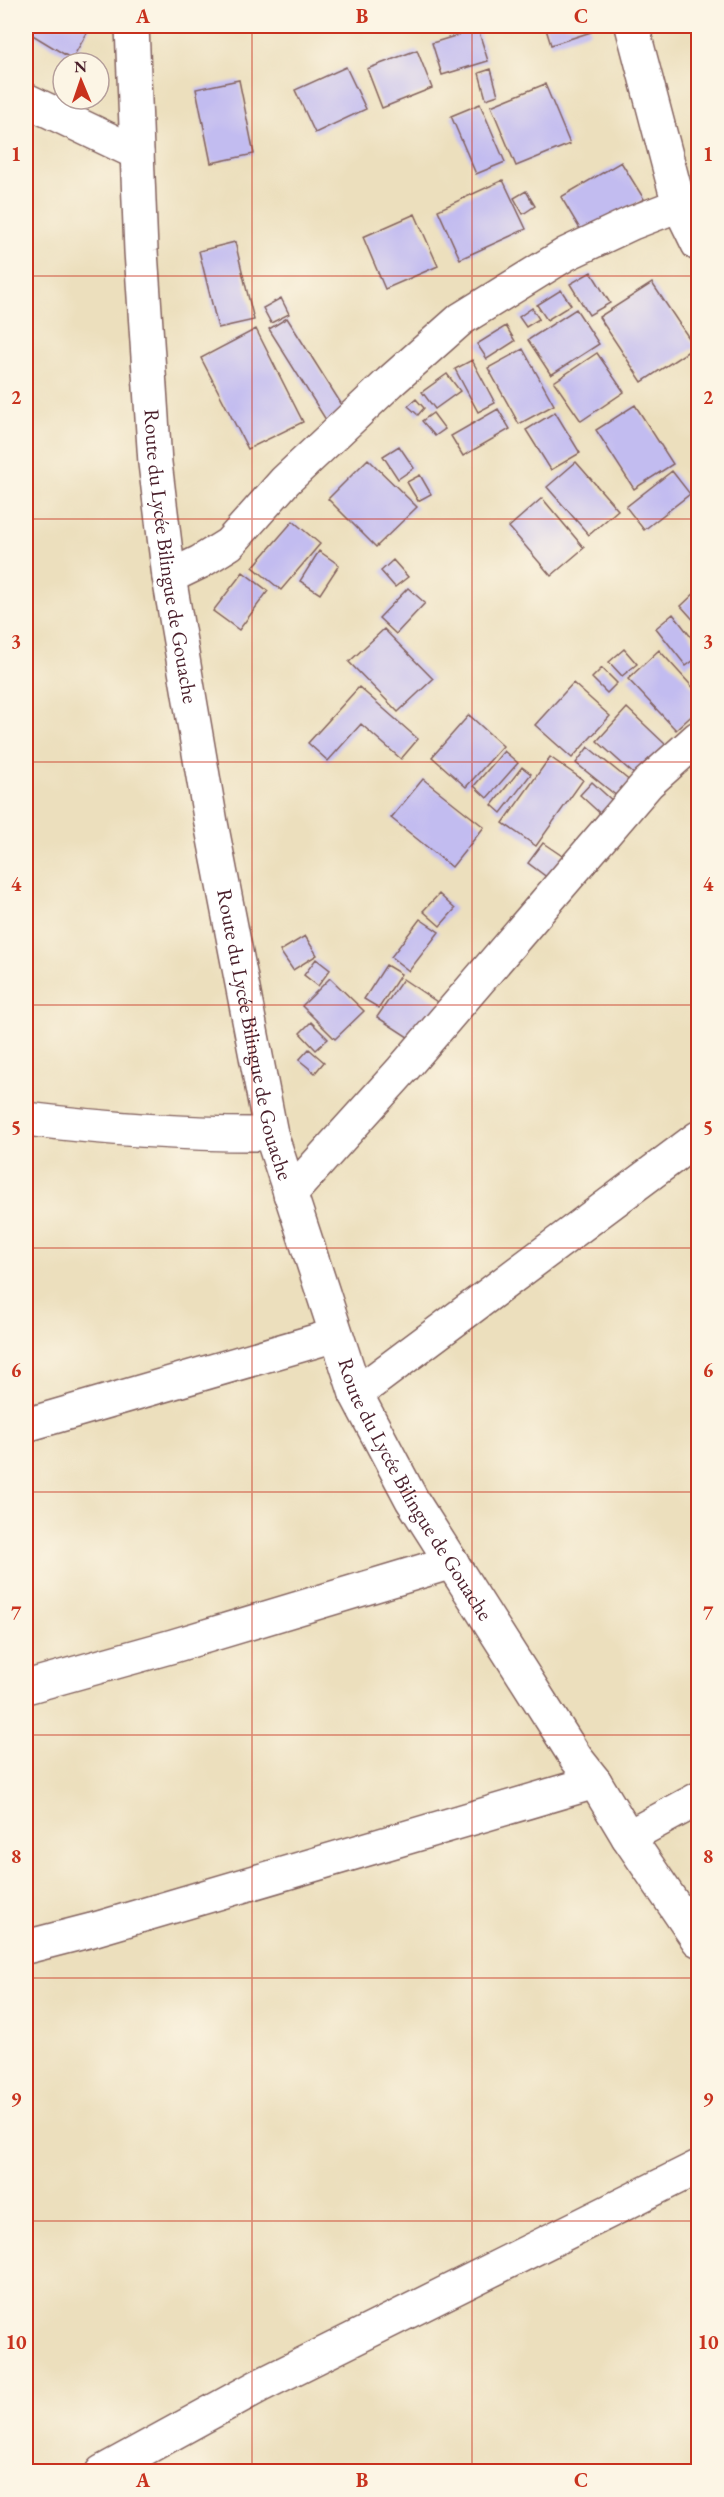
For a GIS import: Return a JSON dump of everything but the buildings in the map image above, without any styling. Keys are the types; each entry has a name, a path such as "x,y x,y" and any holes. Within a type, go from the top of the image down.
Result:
{"street":[{"name":"Route du Lycée Bilingue de Gouache","path":"132,26 141,251 155,463 169,576 211,823 272,1134 356,1394 412,1500 576,1758 595,1782 628,1837 699,1940"},
{"path":"632,26 678,205 699,244"},
{"path":"26,100 137,153"},
{"path":"169,576 200,562 228,544 285,481 461,319 566,254 632,223 678,205"},
{"path":"290,1194 402,1070 648,783 699,738"},
{"path":"26,1119 201,1135 272,1134"},
{"path":"356,1394 699,1137"},
{"path":"26,1425 336,1335"},
{"path":"26,1687 173,1646 452,1562"},
{"path":"26,1947 92,1930 595,1782"},
{"path":"628,1837 699,1799"},
{"path":"102,2472 259,2386 699,2167"}]}
